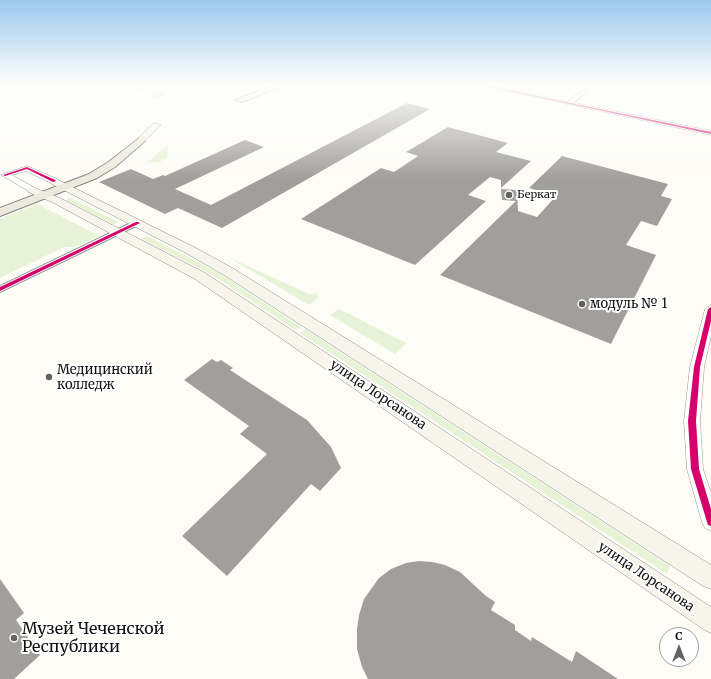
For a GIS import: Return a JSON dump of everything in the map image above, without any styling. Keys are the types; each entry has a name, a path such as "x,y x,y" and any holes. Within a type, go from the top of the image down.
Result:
{"main road":[{"path":"0,202 32,190 60,184 111,165 157,125"},
{"path":"0,212 44,195 60,184 109,157 131,140"},
{"name":"улица Лорсанова","path":"60,184 138,223 229,272 711,578"},
{"name":"улица Лорсанова","path":"32,190 119,232 200,276 711,621"}],"street":[{"path":"633,116 711,133"},
{"path":"642,116 711,129"},
{"path":"32,190 5,175 27,168 60,184"},
{"path":"0,289 138,223"},
{"path":"711,309 697,367 692,421 695,469 711,522"}],"green space":[{"path":"168,145 167,158 159,162 147,163"},
{"path":"69,198 118,222 113,224 66,200"},
{"path":"37,204 100,236 75,247 64,247 0,278 0,219"},
{"path":"147,236 219,273 301,327 295,330 214,276 142,239"},
{"path":"230,258 309,294 316,293 318,298 309,305"},
{"path":"339,309 407,343 395,354 330,315"},
{"path":"305,329 670,566 667,574 300,333"}],"building":[{"path":"383,116 418,116 222,228 178,208 165,214 99,182 131,169 153,179 163,175 165,176 245,140 264,147 175,189 211,205"},
{"path":"448,127 508,143 496,152 531,161 501,188 501,180 490,177 468,195 486,201 415,265 301,219 381,168 394,172 418,156 406,152"},
{"path":"562,156 668,184 661,196 672,199 657,226 641,221 626,245 656,255 611,344 440,275 516,201 502,200 501,189 517,190 518,211 537,217 556,196 529,188"},
{"path":"212,359 217,362 221,360 233,368 230,370 307,420 331,447 341,468 320,491 311,484 227,576 182,536 267,454 240,434 249,426 184,380"},
{"path":"419,561 445,565 460,572 486,596 495,602 491,610 515,625 515,630 531,641 532,637 572,662 576,651 618,679 368,679 362,667 357,649 357,629 359,615 364,599 379,578 391,569 406,563"},
{"name":"Музей Чеченской Республики","path":"0,579 24,613 16,620 40,655 14,679 0,679"}],"cycle path":[{"path":"628,116 711,133"},
{"path":"5,175 27,168 54,181"},
{"path":"0,289 138,223"},
{"path":"711,309 697,367 692,421 695,469 711,522"}],"place":[{"name":"Беркат","path":"509,195"},
{"name":"модуль № 1","path":"582,304"},
{"name":"Медицинский колледж","path":"49,377"},
{"name":"Музей Чеченской Республики","path":"14,638"}]}
